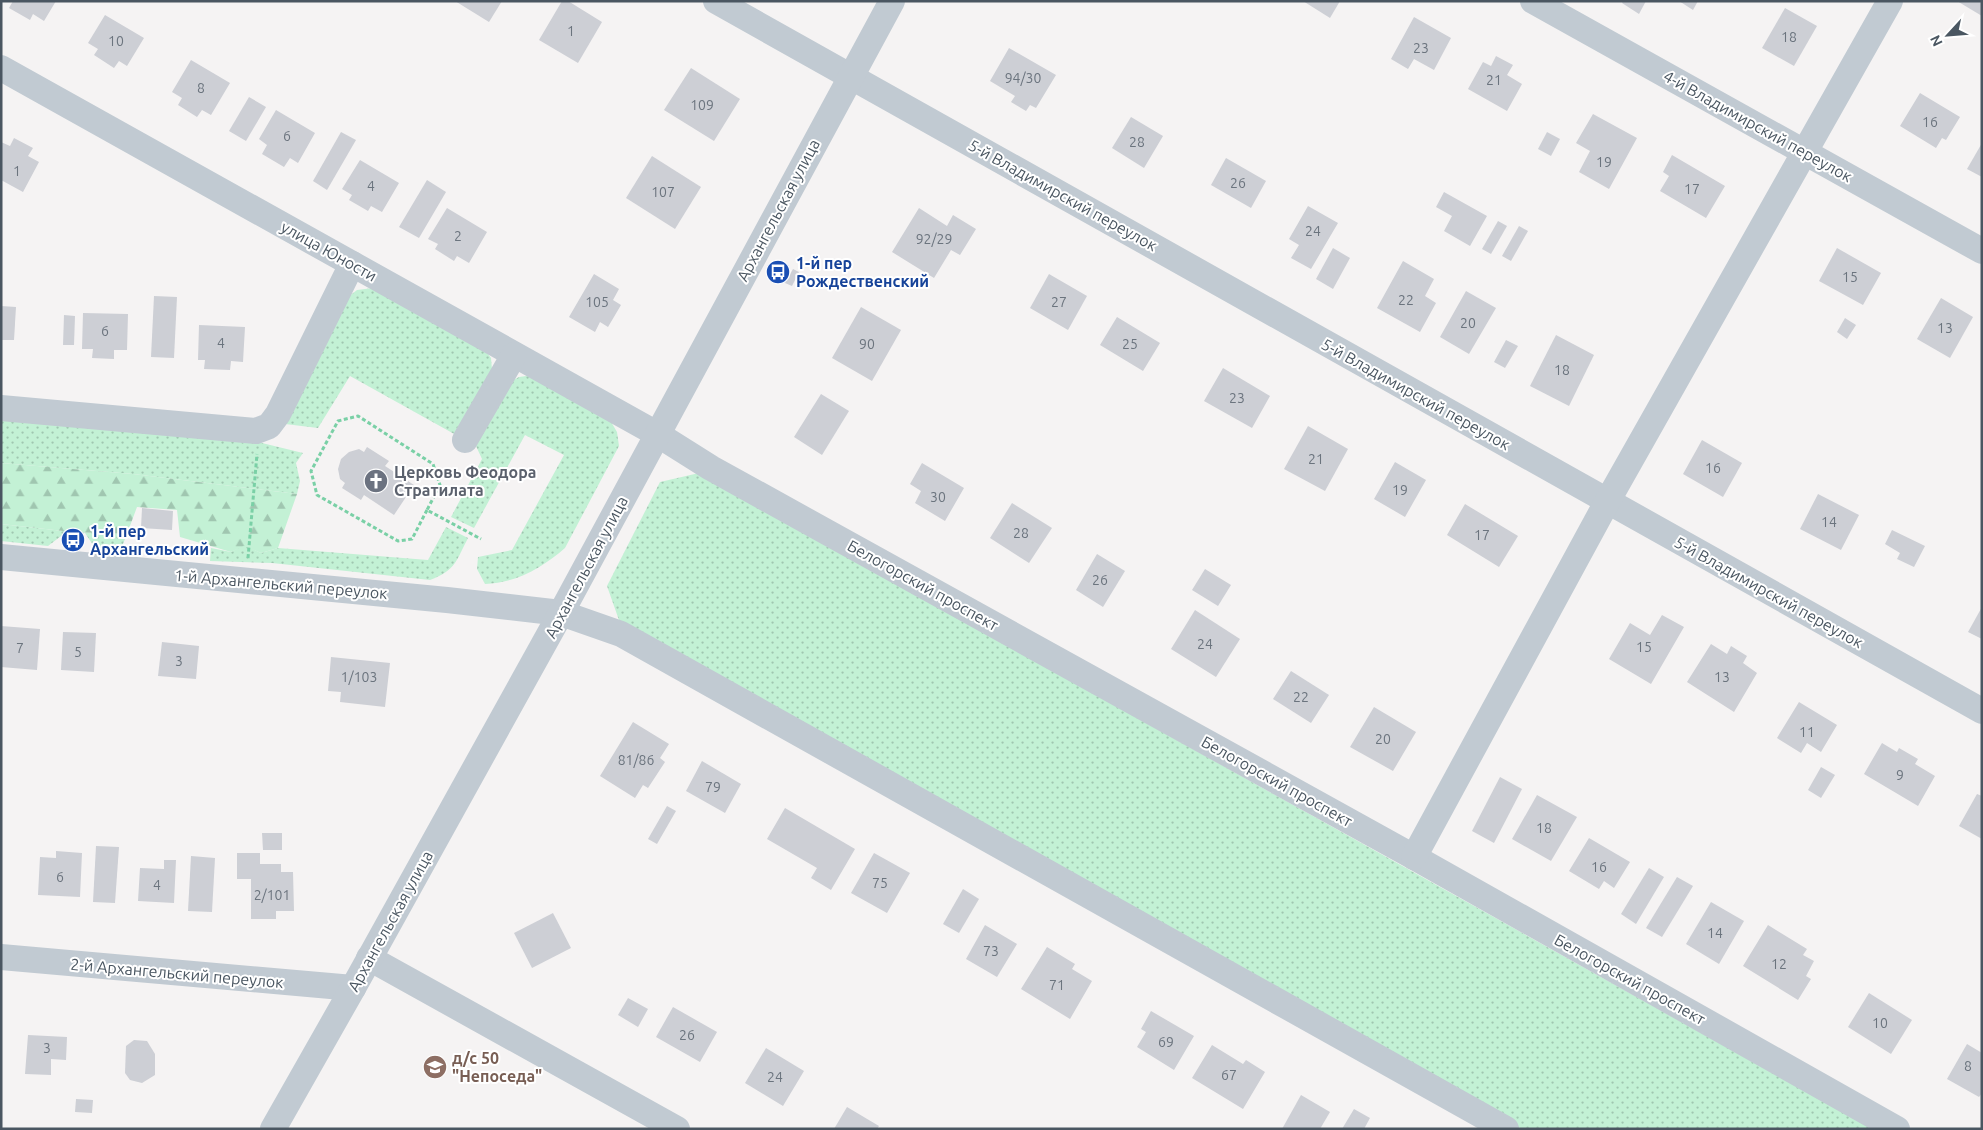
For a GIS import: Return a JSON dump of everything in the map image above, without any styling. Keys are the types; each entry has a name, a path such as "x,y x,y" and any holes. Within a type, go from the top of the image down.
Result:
{"street":[{"name":"5-й Владимирский переулок","path":"716,1 1982,711"},
{"name":"Архангельская улица","path":"273,1129 561,613 892,1"},
{"name":"4-й Владимирский переулок","path":"1533,1 1982,251"},
{"path":"1414,857 1608,502 1890,1"},
{"name":"улица Юности","path":"1,68 657,434"},
{"path":"1,408 256,431 269,426 278,414 352,264"},
{"path":"465,440 514,355"},
{"name":"Белогорский проспект","path":"657,434 719,473 1414,857 1897,1129"},
{"name":"1-й Архангельский переулок","path":"1,557 247,580 561,613"},
{"path":"561,613 621,634 1506,1129"},
{"name":"2-й Архангельский переулок","path":"1,957 353,988"},
{"path":"369,958 678,1129"}],"path":[{"path":"358,416 433,464 440,485 427,510 412,539 398,541 317,496 311,471 338,421 358,416"},
{"path":"247,580 257,452 256,431"},
{"path":"427,510 481,539"}],"green space":[{"path":"373,288 484,349 491,358 492,370 456,435 350,376 318,428 285,424 343,301 357,290"},
{"path":"533,375 610,420 617,432 619,446 565,548 547,562 528,573 507,581 485,584 477,569 478,557 512,550 564,455 525,435 474,528 451,517 482,459 476,446 510,382 519,377"},
{"path":"1,418 262,443 303,453 296,463 300,481 297,494 133,474 1,463"},
{"path":"1,463 133,474 297,494 278,548 261,553 244,546 231,552 180,537 177,510 137,507 127,534 72,532 1,524"},
{"path":"699,473 1873,1129 1522,1129 620,623 607,586 660,482"},
{"path":"1,524 72,532 127,534 121,549 109,552 97,551 85,533 65,533 48,546 1,541"},
{"path":"446,527 468,538 454,564 439,576 430,580 272,563 210,561 211,548 231,552 244,545 261,553 278,548 428,560"}],"building":[{"path":"13,1 56,1 44,21 33,14 30,20 9,8"},
{"path":"455,1 502,1 489,22"},
{"path":"562,1 568,1 602,22 578,63 539,40"},
{"path":"1303,1 1340,1 1330,18"},
{"path":"1623,1 1646,1 1639,14 1622,3"},
{"path":"1679,1 1698,1 1693,10"},
{"path":"1957,1 1982,1 1982,16"},
{"path":"1785,8 1817,26 1794,66 1762,48"},
{"path":"105,15 144,38 127,66 119,61 114,68 94,55 98,49 88,43"},
{"path":"1414,17 1451,38 1434,70 1414,59 1408,69 1391,59"},
{"path":"1009,48 1056,75 1036,108 1030,105 1026,111 1011,102 1015,96 990,81"},
{"path":"1496,56 1513,65 1507,75 1522,84 1507,111 1468,89 1483,62 1491,66"},
{"path":"191,60 230,83 211,115 202,110 197,117 178,105 182,98 172,92"},
{"path":"691,68 740,99 714,141 664,110"},
{"path":"1920,93 1960,117 1946,140 1942,138 1936,148 1900,126"},
{"path":"249,97 266,107 246,141 229,131"},
{"path":"276,110 315,133 298,163 290,158 284,167 262,154 267,145 259,139"},
{"path":"1593,114 1637,138 1609,189 1579,172 1590,151 1576,143"},
{"path":"1131,117 1163,136 1144,168 1112,148"},
{"path":"341,132 356,140 327,190 313,181"},
{"path":"1547,132 1560,139 1551,156 1538,149"},
{"path":"14,138 33,148 28,156 39,162 23,192 1,180 1,142 10,146"},
{"path":"1982,143 1982,177 1967,169"},
{"path":"1672,155 1725,186 1706,218 1660,191 1669,176 1663,172"},
{"path":"652,156 701,187 675,229 626,198"},
{"path":"1226,158 1266,181 1251,208 1211,185"},
{"path":"360,160 399,183 382,212 371,206 368,211 349,200 352,195 342,189"},
{"path":"427,180 446,192 419,238 399,227"},
{"path":"1444,192 1487,216 1470,246 1444,231 1452,216 1436,207"},
{"path":"1308,206 1338,223 1311,269 1291,258 1299,245 1289,239"},
{"path":"447,208 487,232 469,263 457,256 454,261 435,249 438,244 428,239"},
{"path":"919,208 947,226 953,215 976,229 960,255 951,250 934,278 892,252"},
{"path":"1498,221 1507,226 1491,254 1482,249"},
{"path":"1519,226 1528,231 1511,261 1502,256"},
{"path":"1333,248 1350,258 1333,289 1316,279"},
{"path":"1837,248 1881,273 1863,305 1819,281"},
{"path":"1403,261 1434,279 1425,296 1436,303 1420,332 1377,308"},
{"path":"793,269 799,272 792,286 785,283"},
{"path":"594,274 619,289 613,300 621,305 608,327 600,322 595,332 569,317"},
{"path":"1049,274 1087,296 1068,330 1030,308"},
{"path":"1466,291 1496,308 1469,354 1440,337"},
{"path":"154,296 177,297 174,358 151,357"},
{"path":"1941,298 1973,317 1950,358 1917,339"},
{"path":"1,306 16,307 14,340 1,340"},
{"path":"861,307 901,330 872,381 832,358"},
{"path":"83,313 128,314 127,350 114,350 114,359 92,358 93,349 82,349"},
{"path":"64,315 75,316 74,345 63,345"},
{"path":"1117,317 1160,343 1143,371 1100,345"},
{"path":"1845,318 1856,325 1847,339 1837,332"},
{"path":"199,325 245,327 243,362 231,361 230,370 204,369 205,360 198,360"},
{"path":"1556,335 1594,355 1569,406 1530,386"},
{"path":"1506,340 1518,346 1505,368 1494,362"},
{"path":"1223,368 1270,396 1252,428 1204,401"},
{"path":"821,394 849,411 822,455 794,437"},
{"path":"1308,426 1348,449 1325,491 1284,469"},
{"path":"1702,440 1742,463 1723,497 1683,474"},
{"name":"Церковь Феодора Стратилата","path":"367,447 389,461 385,466 414,485 394,515 364,495 361,500 342,488 345,483 340,479 338,469 341,459 349,452 359,449 364,452"},
{"path":"1395,462 1426,480 1405,517 1374,499"},
{"path":"922,463 964,488 945,521 915,503 921,491 910,484"},
{"path":"1818,494 1859,515 1841,550 1800,529"},
{"path":"1012,503 1052,528 1029,563 990,538"},
{"path":"1465,504 1518,536 1499,567 1447,535"},
{"path":"142,508 173,511 172,530 141,528"},
{"path":"1892,530 1925,546 1914,567 1897,559 1900,553 1885,544"},
{"path":"1097,554 1125,571 1103,607 1076,590"},
{"path":"1205,569 1231,585 1218,606 1192,590"},
{"path":"1982,607 1982,639 1968,632"},
{"path":"1195,610 1240,639 1216,677 1171,649"},
{"path":"1662,615 1684,627 1651,684 1609,659 1630,623 1650,635"},
{"path":"1,626 40,629 37,670 1,667"},
{"path":"63,632 96,633 94,672 61,670"},
{"path":"162,642 199,646 196,679 158,676"},
{"path":"1711,644 1727,654 1731,646 1747,656 1743,663 1757,673 1734,712 1687,682"},
{"path":"331,657 390,663 385,707 340,702 341,692 328,691"},
{"path":"1291,671 1329,695 1311,723 1273,699"},
{"path":"1799,702 1837,725 1821,752 1807,743 1801,753 1777,738"},
{"path":"1374,707 1416,732 1393,771 1350,747"},
{"path":"633,722 669,744 660,758 665,762 648,788 643,785 635,798 600,776"},
{"path":"1882,743 1897,752 1899,748 1918,759 1915,764 1935,776 1918,806 1864,774"},
{"path":"702,761 741,784 725,813 686,791"},
{"path":"1821,767 1835,775 1821,798 1808,790"},
{"path":"1500,777 1522,789 1494,843 1472,831"},
{"path":"1977,794 1982,796 1982,839 1959,826"},
{"path":"1537,795 1577,817 1551,861 1512,839"},
{"path":"667,806 676,811 657,844 648,839"},
{"path":"785,808 855,849 831,890 811,878 817,868 767,839"},
{"path":"262,833 282,833 282,850 263,850"},
{"path":"1589,838 1630,862 1614,888 1604,881 1599,889 1569,871"},
{"path":"96,846 119,847 115,903 93,902"},
{"path":"56,851 82,853 80,897 38,895 40,857 56,858"},
{"path":"237,853 260,853 260,864 281,864 281,872 293,872 294,911 276,911 276,919 251,919 251,879 237,879"},
{"path":"874,853 910,873 887,913 851,893"},
{"path":"191,856 215,858 212,912 188,911"},
{"path":"164,860 176,860 174,903 138,901 140,868 164,869"},
{"path":"1649,868 1664,877 1636,924 1621,914"},
{"path":"1677,877 1693,886 1662,937 1646,928"},
{"path":"963,889 979,899 959,933 943,924"},
{"path":"1711,902 1744,921 1719,964 1686,944"},
{"path":"553,913 571,948 532,968 514,933"},
{"path":"985,925 1017,944 997,977 966,959"},
{"path":"1768,925 1807,949 1803,955 1814,961 1806,976 1811,979 1798,1000 1743,966"},
{"path":"1047,947 1075,964 1072,969 1092,981 1070,1019 1021,989"},
{"path":"1869,993 1912,1020 1891,1054 1848,1027"},
{"path":"628,998 648,1009 638,1027 618,1015"},
{"path":"673,1007 717,1032 700,1062 656,1037"},
{"path":"1151,1011 1194,1036 1174,1070 1137,1047 1146,1032 1141,1029"},
{"path":"28,1035 67,1037 66,1060 51,1059 51,1075 25,1074"},
{"path":"134,1040 147,1041 155,1054 155,1075 142,1083 130,1080 125,1073 126,1046"},
{"path":"1967,1044 1982,1053 1982,1093 1979,1097 1947,1079"},
{"path":"1212,1045 1243,1064 1246,1060 1265,1072 1243,1109 1192,1078"},
{"path":"766,1048 804,1071 783,1106 745,1083"},
{"path":"1301,1095 1330,1112 1320,1129 1282,1129"},
{"path":"76,1099 93,1100 92,1113 75,1112"},
{"path":"847,1107 879,1126 877,1129 834,1129"},
{"path":"1354,1109 1370,1118 1364,1129 1342,1129"}],"place":[{"name":"1-й пер Рождественский","path":"778,272"},
{"name":"Церковь Феодора Стратилата","path":"376,481"},
{"name":"1-й пер Архангельский","path":"73,540"},
{"name":"д/с 50 \"Непоседа\"","path":"435,1067"}]}
